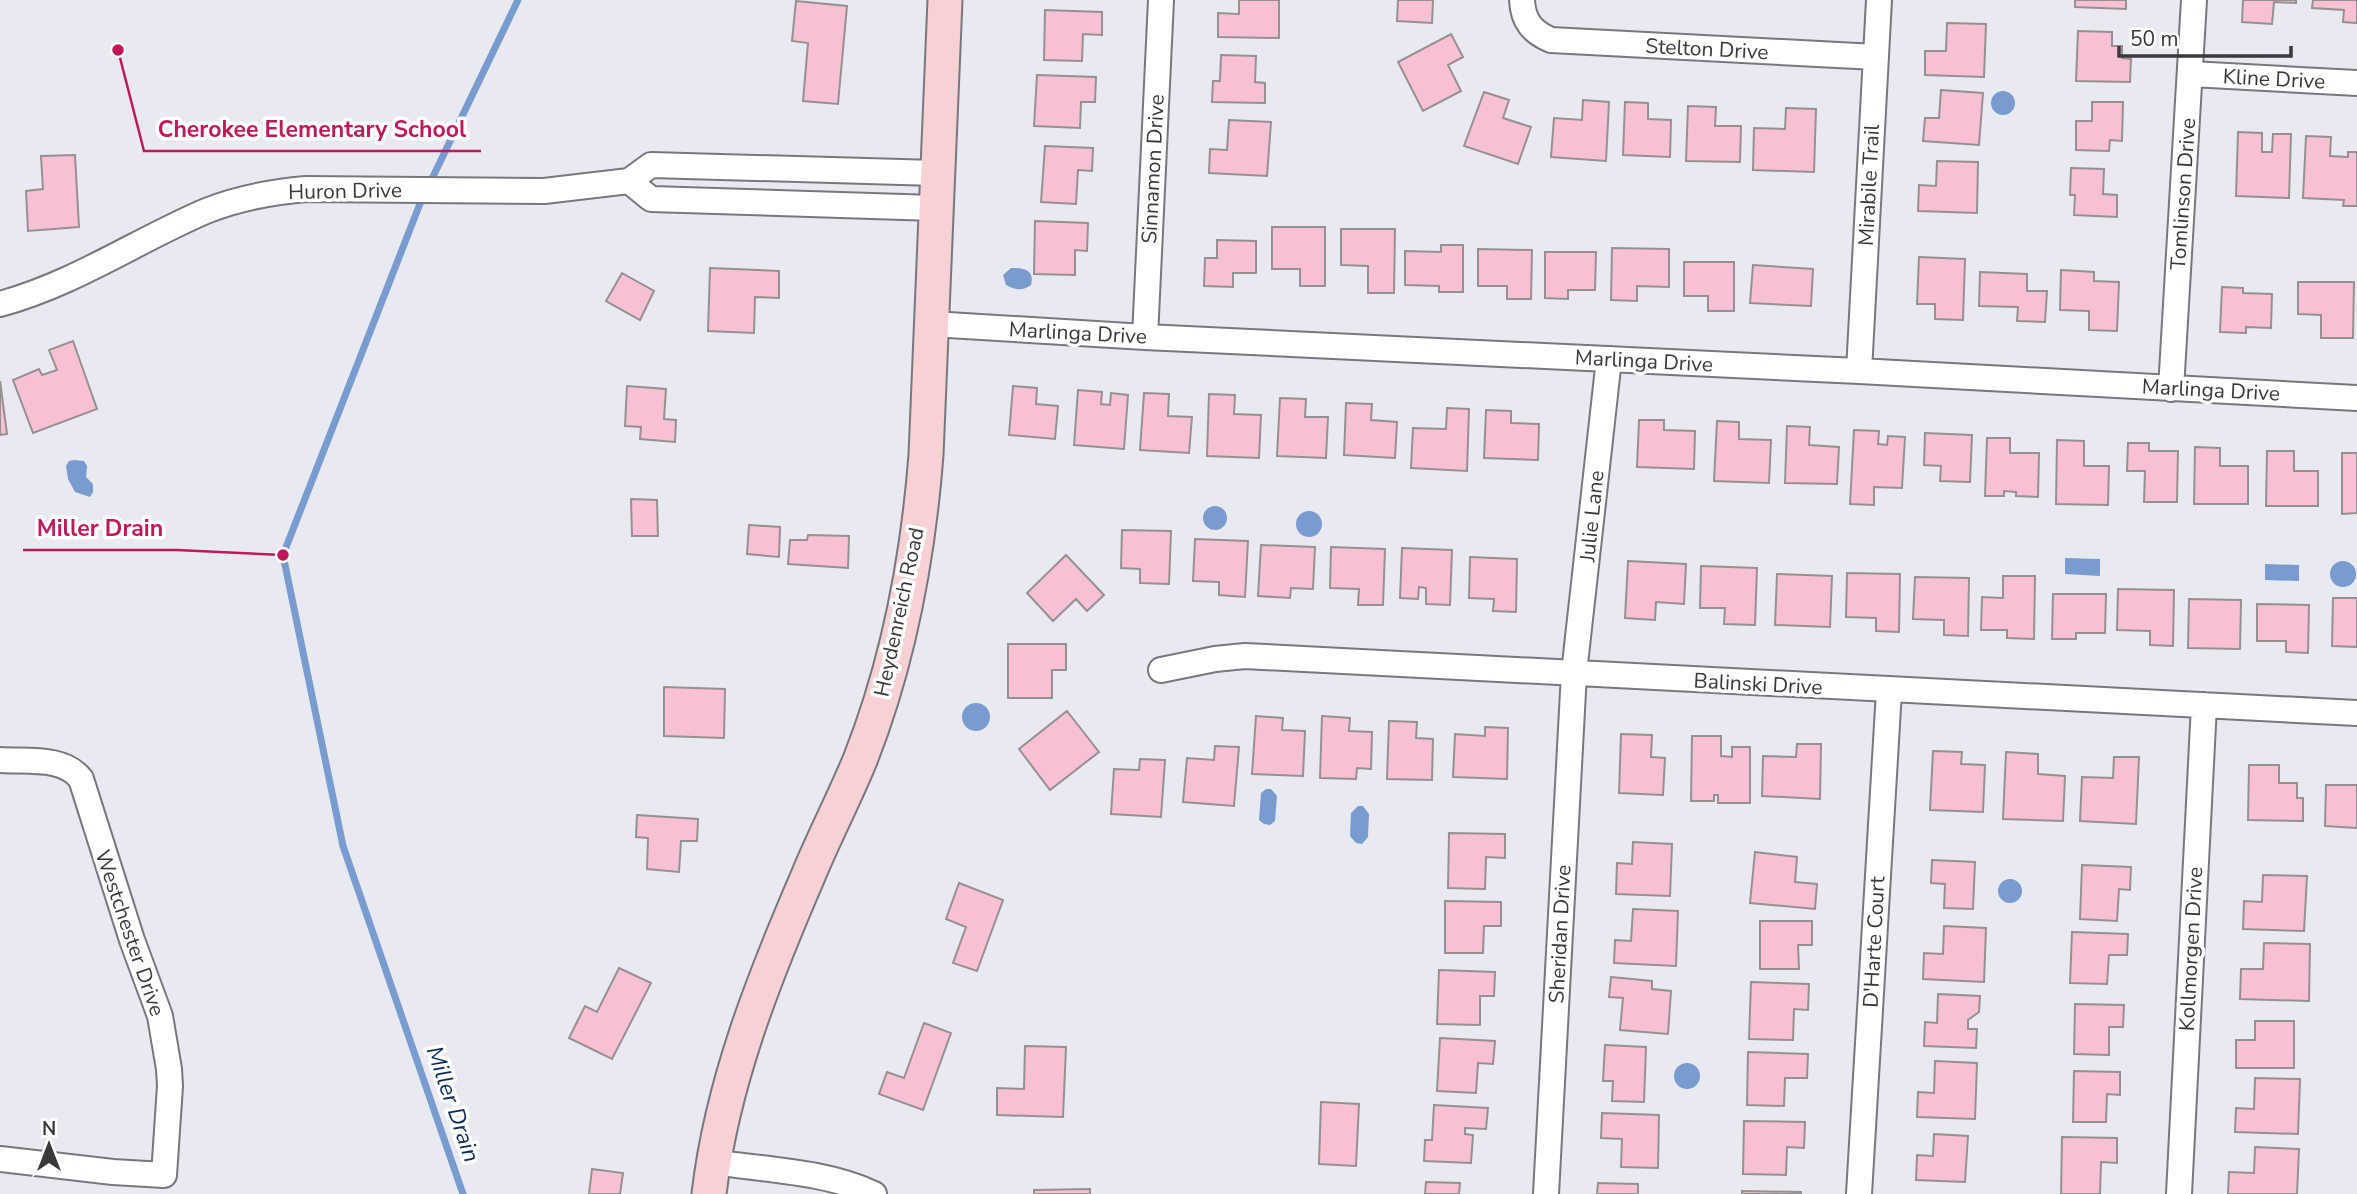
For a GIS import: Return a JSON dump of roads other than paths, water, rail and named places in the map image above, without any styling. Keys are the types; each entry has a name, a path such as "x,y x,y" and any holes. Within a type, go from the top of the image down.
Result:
{"street":[{"name":"Heydenreich Road","path":"711,1178 728,1095 748,1027 807,878 860,760 878,709 909,580 923,496 945,0"},
{"name":"Sinnamon Drive","path":"1145,337 1161,0"},
{"name":"Stelton Drive","path":"1522,0 1524,16 1530,27 1539,35 1564,42 1876,57"},
{"name":"Mirabile Trail","path":"1859,371 1879,0"},
{"name":"Tomlinson Drive","path":"2171,389 2194,0"},
{"name":"Kline Drive","path":"2191,74 2357,83"},
{"name":"Huron Drive","path":"0,304 61,283 207,211 273,192 306,189 544,191 629,181 651,165 936,173"},
{"path":"736,166 736,200"},
{"path":"629,181 651,199 935,208"},
{"name":"Marlinga Drive","path":"932,324 2357,398"},
{"name":"Julie Lane","path":"1574,673 1609,359"},
{"name":"Balinski Drive","path":"1161,670 1245,656 2357,713"},
{"name":"Sheridan Drive","path":"1546,1194 1574,673"},
{"name":"D'Harte Court","path":"1859,1194 1889,691"},
{"name":"Kollmorgen Drive","path":"2179,1194 2204,705"},
{"name":"Westchester Drive","path":"0,760 55,763 74,770 81,779 132,940 160,1016 170,1077 164,1184 113,1172 0,1159"},
{"path":"711,1178 804,1174 838,1181 874,1194"}],"water":[{"path":"2003,91 2012,94 2015,103 2012,112 2003,115 1994,112 1991,103 1994,94"},
{"path":"1011,268 1024,269 1030,273 1031,285 1018,289 1006,285 1003,275"},
{"path":"69,461 84,461 87,466 86,477 93,484 90,497 75,492 68,479 66,466"},
{"path":"1210,506 1220,506 1227,513 1227,523 1220,530 1210,530 1203,523 1203,513"},
{"path":"1309,511 1318,515 1322,524 1318,533 1309,537 1300,533 1296,524 1300,515"},
{"path":"2065,558 2100,559 2100,576 2065,574"},
{"path":"2343,561 2352,565 2356,574 2352,583 2343,587 2334,583 2330,574 2334,565"},
{"path":"2265,564 2299,565 2299,581 2265,580"},
{"path":"976,703 986,707 990,717 986,727 976,731 966,727 962,717 966,707"},
{"path":"1271,789 1277,796 1275,821 1270,825 1259,820 1261,793"},
{"path":"1358,806 1363,806 1369,814 1368,837 1362,844 1356,843 1350,836 1351,813"},
{"path":"2010,879 2019,882 2022,891 2019,900 2010,903 2001,900 1998,891 2001,882"},
{"path":"1687,1063 1696,1067 1700,1076 1696,1085 1687,1089 1678,1085 1674,1076 1678,1067"}],"waterway":[{"name":"Miller Drain","path":"429,185 518,0"},
{"name":"Miller Drain","path":"423,196 283,555 343,846 463,1194"}],"place":[{"name":"Cherokee Elementary School","path":"118,50"},
{"name":"Miller Drain","path":"283,555"}]}
